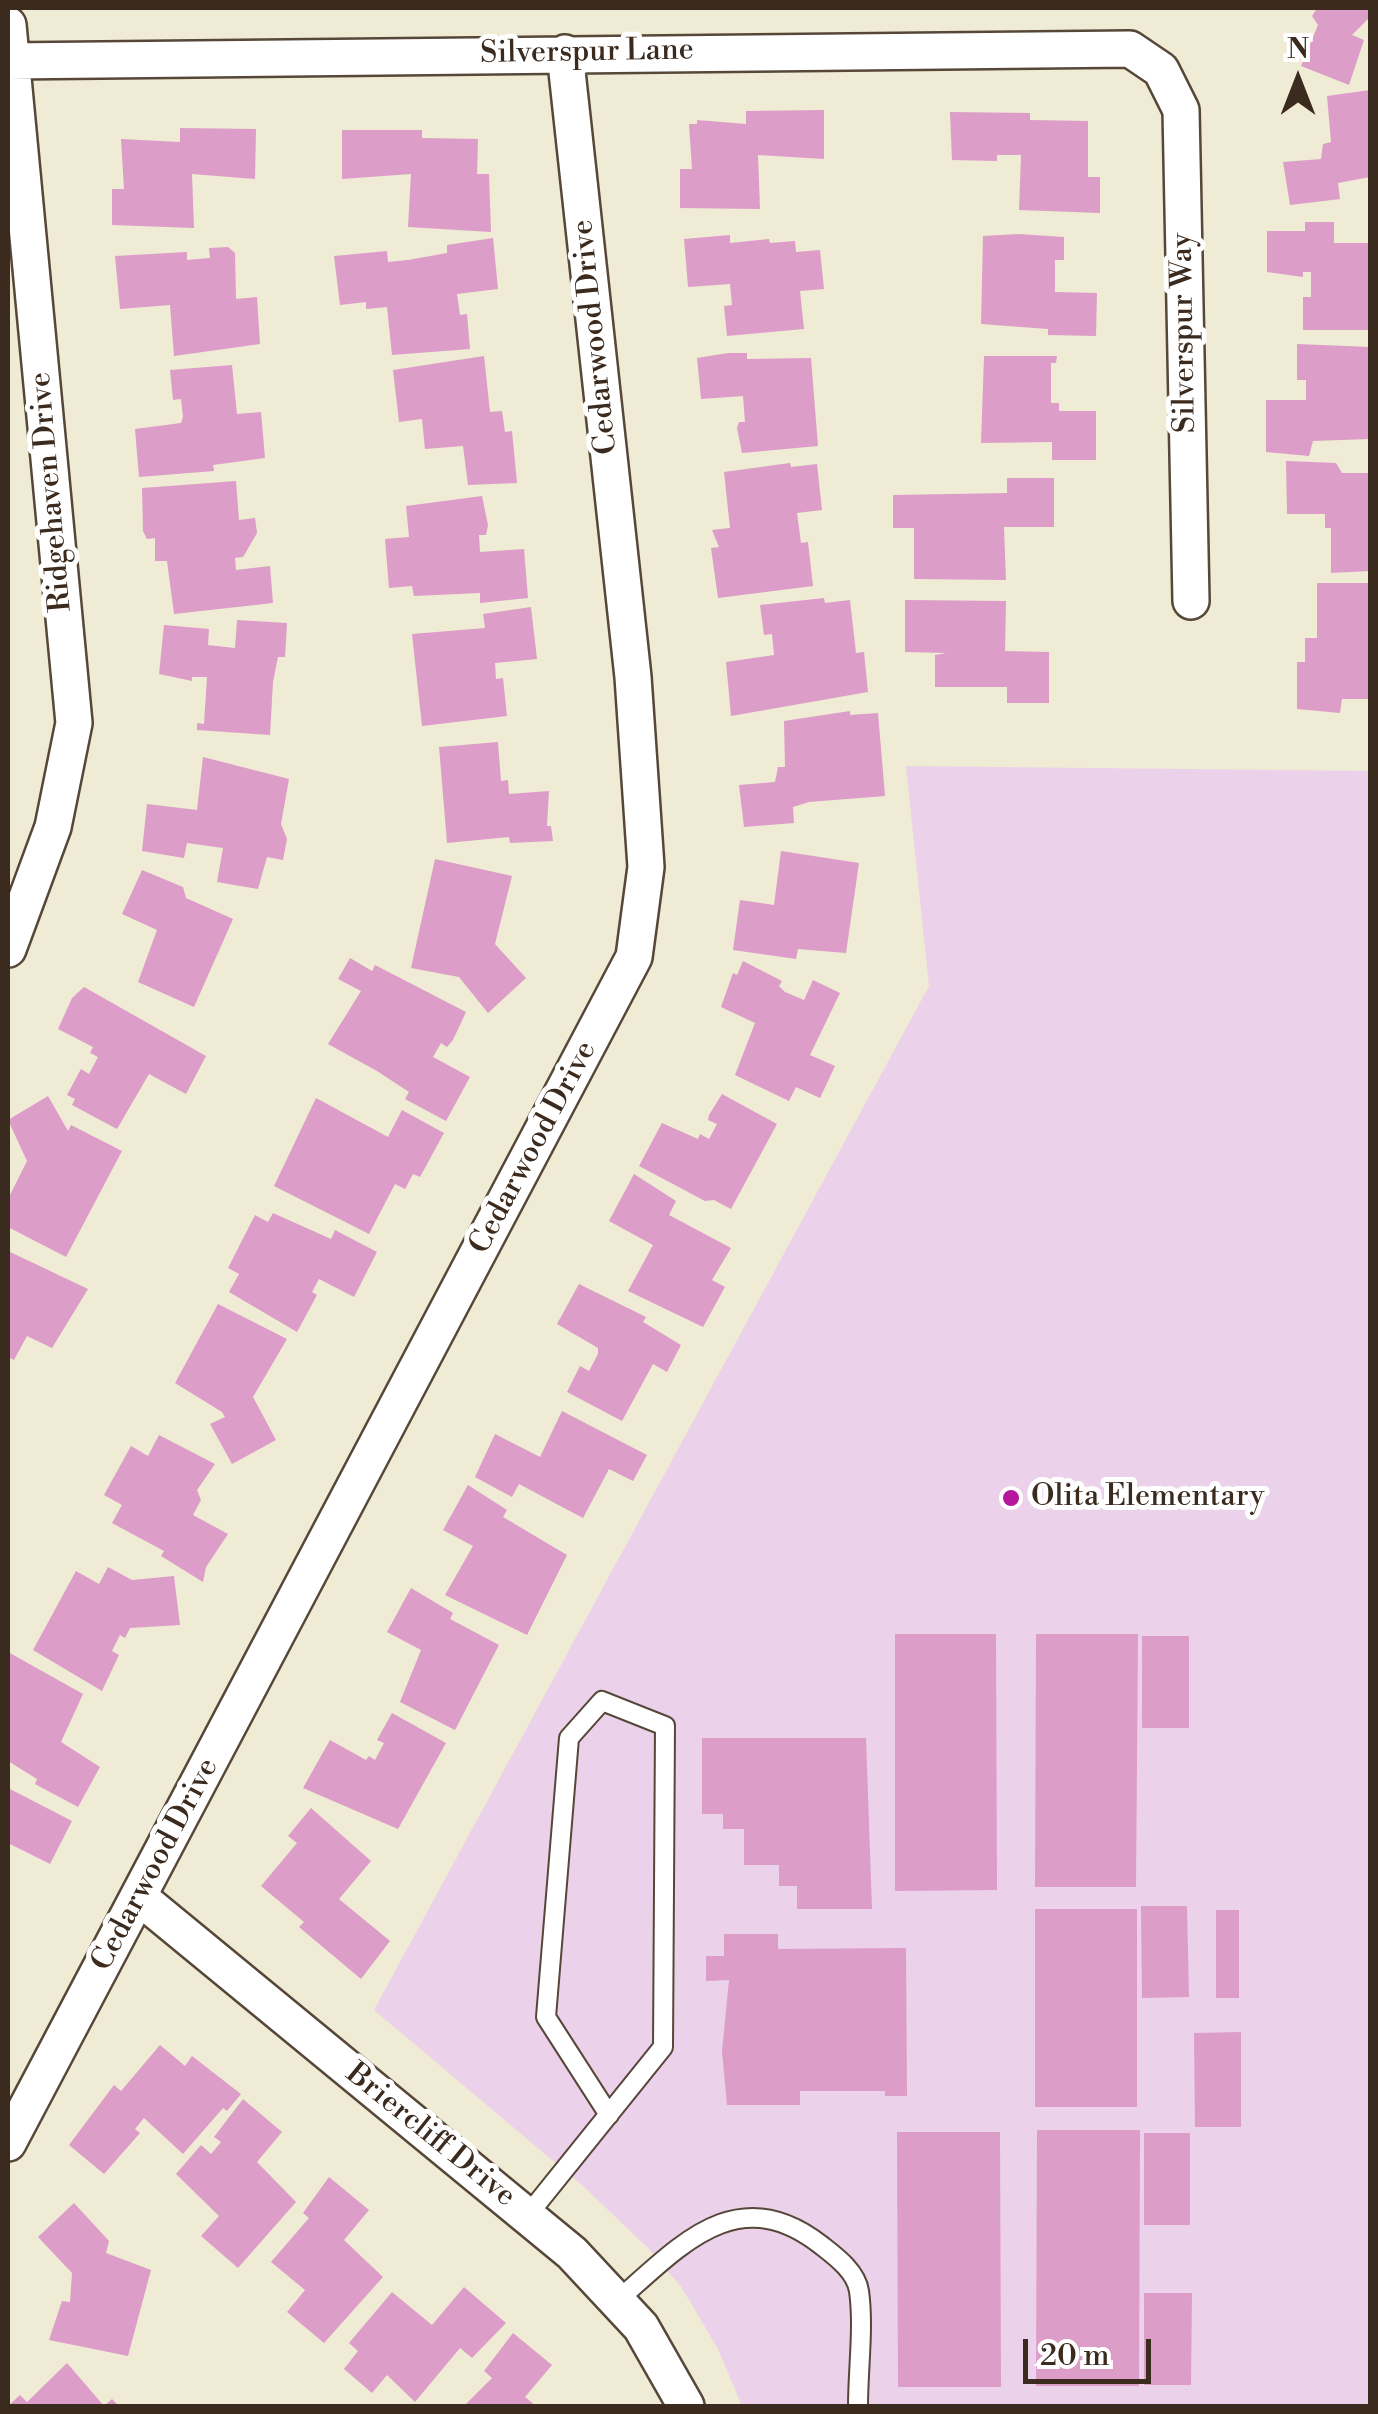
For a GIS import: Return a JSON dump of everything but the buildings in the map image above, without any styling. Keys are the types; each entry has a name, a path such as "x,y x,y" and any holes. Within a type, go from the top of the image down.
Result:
{"street":[{"name":"Ridgehaven Drive","path":"8,25 74,723 53,827 8,949"},
{"name":"Silverspur Lane","path":"9,61 1130,49 1161,70"},
{"name":"Cedarwood Drive","path":"8,2143 634,957 646,867 634,696 565,53"},
{"name":"Silverspur Way","path":"1161,70 1181,110 1191,600"},
{"name":"Briercliff Drive","path":"139,1898 572,2253 641,2327 686,2406"}],"lane":[{"path":"527,2216 609,2115 664,2047 665,1726 602,1701 569,1738 546,2017 609,2115"},
{"path":"616,2301 694,2234 727,2219 763,2218 799,2228 842,2261 859,2287 858,2406"}],"shaded area":[{"name":"Olita Elementary","path":"906,766 1370,771 1370,2406 742,2406 718,2349 682,2288 648,2248 583,2186 374,2010 929,986"}],"place":[{"name":"Olita Elementary","path":"1011,1498"}]}
